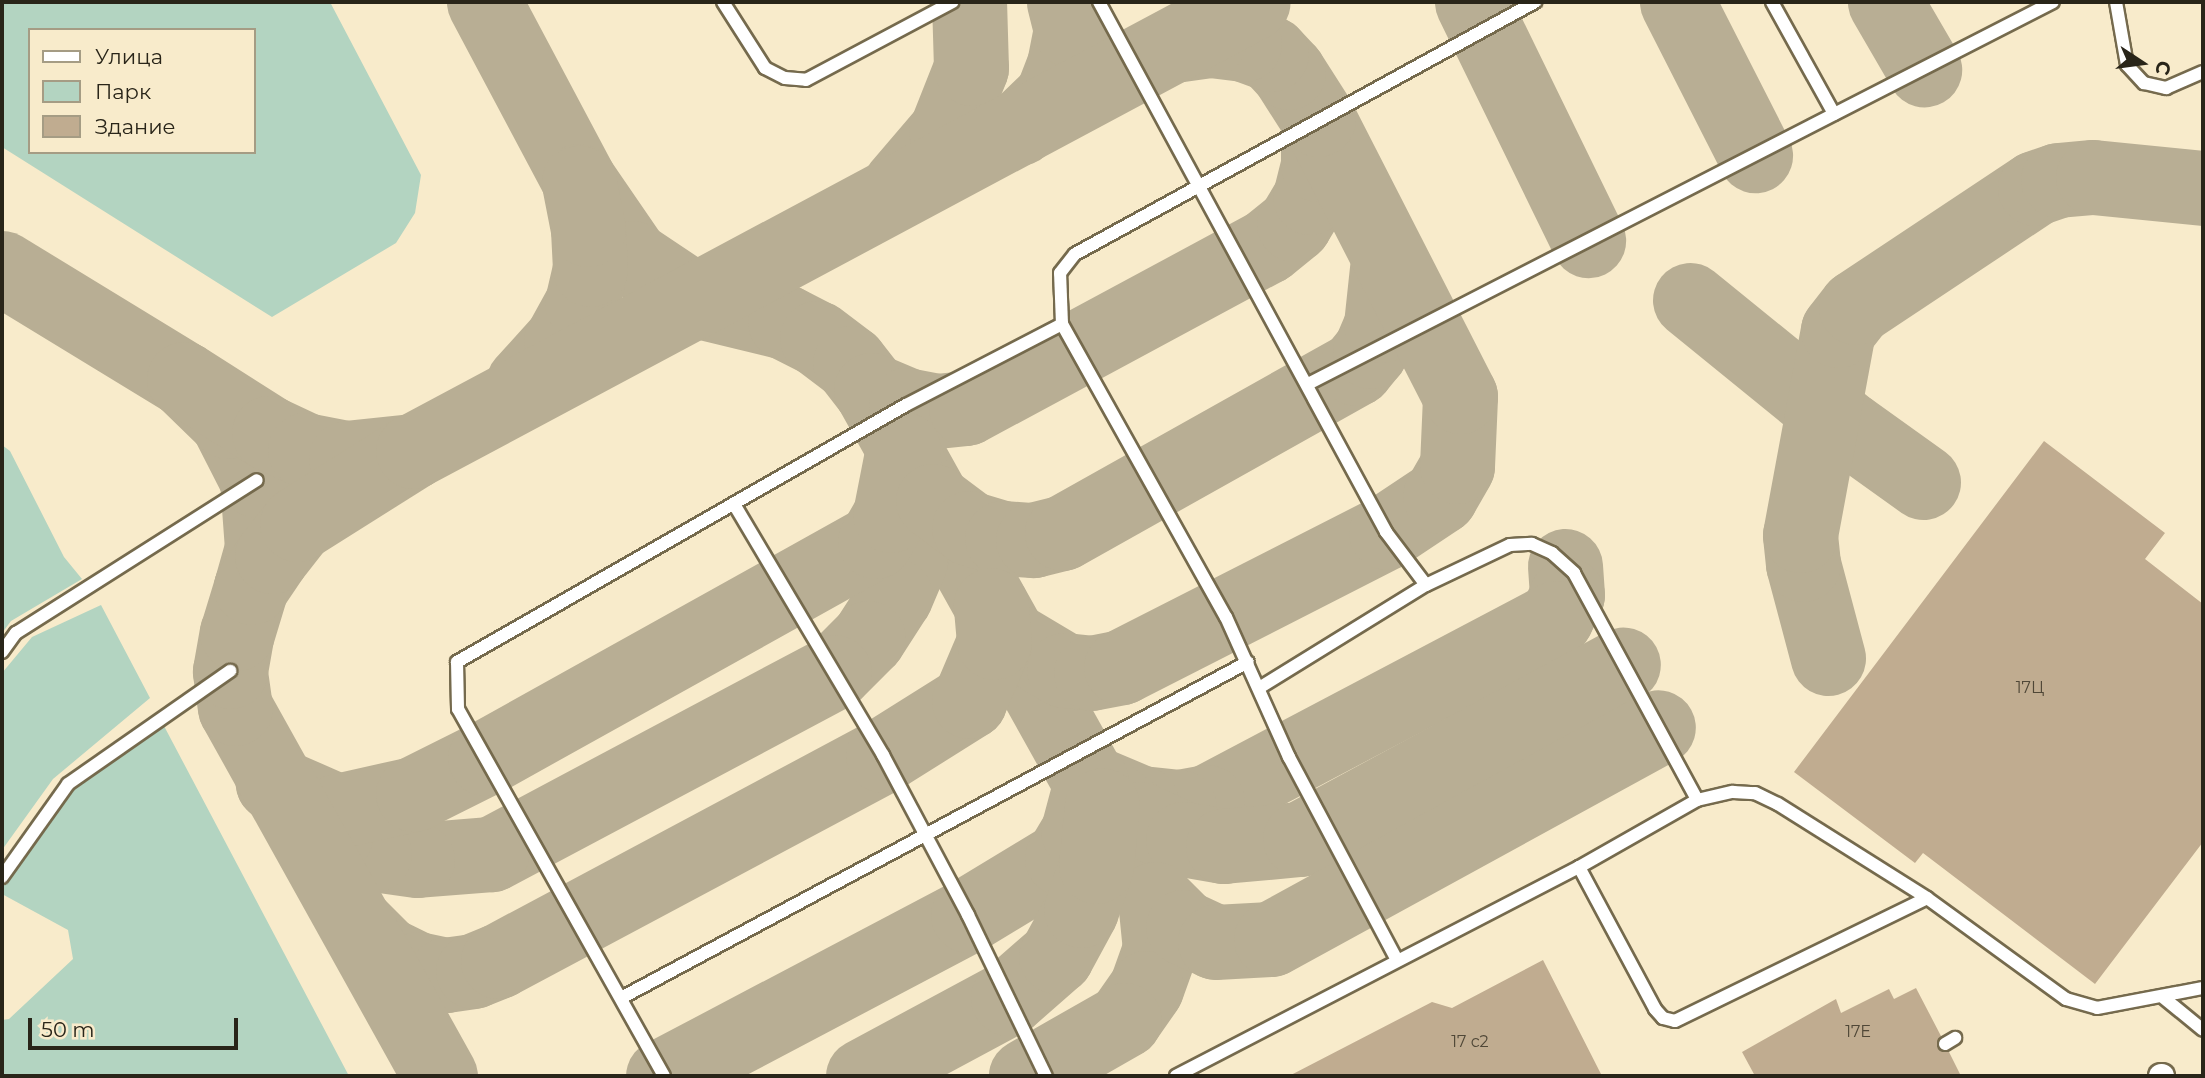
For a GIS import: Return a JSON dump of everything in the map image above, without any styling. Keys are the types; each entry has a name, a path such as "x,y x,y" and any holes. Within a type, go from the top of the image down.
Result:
{"lane":[{"path":"723,2 765,68 785,78 806,80 953,2"},
{"path":"1099,2 1386,531 1426,584"},
{"path":"1397,960 1289,757 1248,662 1062,324 1060,273 1075,254 1198,183 1535,2"},
{"path":"1772,2 1834,114"},
{"path":"1308,384 2053,2"},
{"path":"2116,2 2127,65 2144,83 2166,88 2203,72"},
{"path":"664,1076 458,709 457,662 906,405 1062,324"},
{"path":"2,652 16,633 257,480"},
{"path":"734,504 883,755 1046,1076"},
{"path":"1259,688 1426,584 1510,545 1532,544 1552,553 1574,573 1696,800"},
{"path":"621,998 1248,662"},
{"path":"2,877 68,784 230,671"},
{"path":"1176,1076 1579,867 1696,800 1733,792 1755,793 1927,898 2067,999 2097,1008 2164,998 2203,988"},
{"path":"1579,867 1655,1009 1664,1018 1675,1021 1927,898"},
{"path":"2164,998 2203,1030"}],"green space":[{"path":"2,2 330,2 421,175 415,213 396,243 272,317 2,147"},
{"path":"2,445 10,451 64,557 82,579 11,621 2,633"},
{"path":"101,605 150,698 53,779 2,850 2,673 32,637"},
{"path":"164,726 349,1076 2,1076 2,1020 9,1019 73,959 68,930 2,894 2,888 70,792"}],"building":[{"path":"2044,441 2165,533 2145,559 2203,604 2203,842 2095,984 1923,853 1915,863 1794,772"},
{"path":"1543,960 1602,1076 1289,1076 1432,1002 1452,1008"},
{"path":"1916,988 1941,1036 1937,1048 1949,1052 1961,1076 1755,1076 1742,1052 1836,999 1841,1013 1889,989 1894,999"}],"taxiway":[{"path":"484,2 579,181 632,258 695,300 785,322 817,338 850,363 871,390 1155,899 1160,949 1146,988 1124,1020 1026,1076"},
{"path":"899,186 946,131 971,68 969,2"},
{"path":"1019,128 1052,96 1064,65 1071,30 1064,2"},
{"path":"440,1076 235,708 230,671 237,633 251,587 272,556 297,524 413,451 1253,2"},
{"path":"1472,2 1588,240"},
{"path":"1677,2 1755,155"},
{"path":"1885,2 1924,69"},
{"path":"1010,638 1064,670 1091,673 1121,667 1386,532 1440,496 1457,466 1460,396 1318,119 1288,72 1271,54 1244,44 1209,40 1173,45"},
{"path":"871,390 906,405 937,411 966,408 1267,246 1294,224 1310,197 1318,164 1318,119"},
{"path":"1828,658 1803,564 1800,535 1838,330 1856,307 2035,188 2058,180 2093,177 2203,188"},
{"path":"523,383 561,341 582,303 590,269 588,229 579,183"},
{"path":"2,268 184,379"},
{"path":"933,501 969,528 1002,538 1033,540 1062,533 1356,368 1370,351 1381,325 1387,269"},
{"path":"1690,300 1849,429 1923,482"},
{"path":"251,587 262,548 257,480 227,421 184,379 269,433 305,450 346,458 413,451"},
{"path":"903,449 916,490 917,525 910,561 895,596 868,638 834,672 491,854 417,860 374,854 335,836 273,783 337,811 413,794 485,758 875,541 890,515 903,449"},
{"path":"1565,566 1567,595 1556,618 1207,802 1179,807 1141,803 1091,782 1139,819 1183,839 1223,846 1300,839 1623,664"},
{"path":"357,925 386,954 417,969 445,975 473,971 498,961 883,755 969,701 994,642 991,605"},
{"path":"1155,899 1183,927 1215,942 1271,939 1658,727"},
{"path":"663,1076 968,915 1062,858 1078,831 1091,782"},
{"path":"863,1076 1008,998 1056,956 1081,910 1096,866 1102,805"}]}
